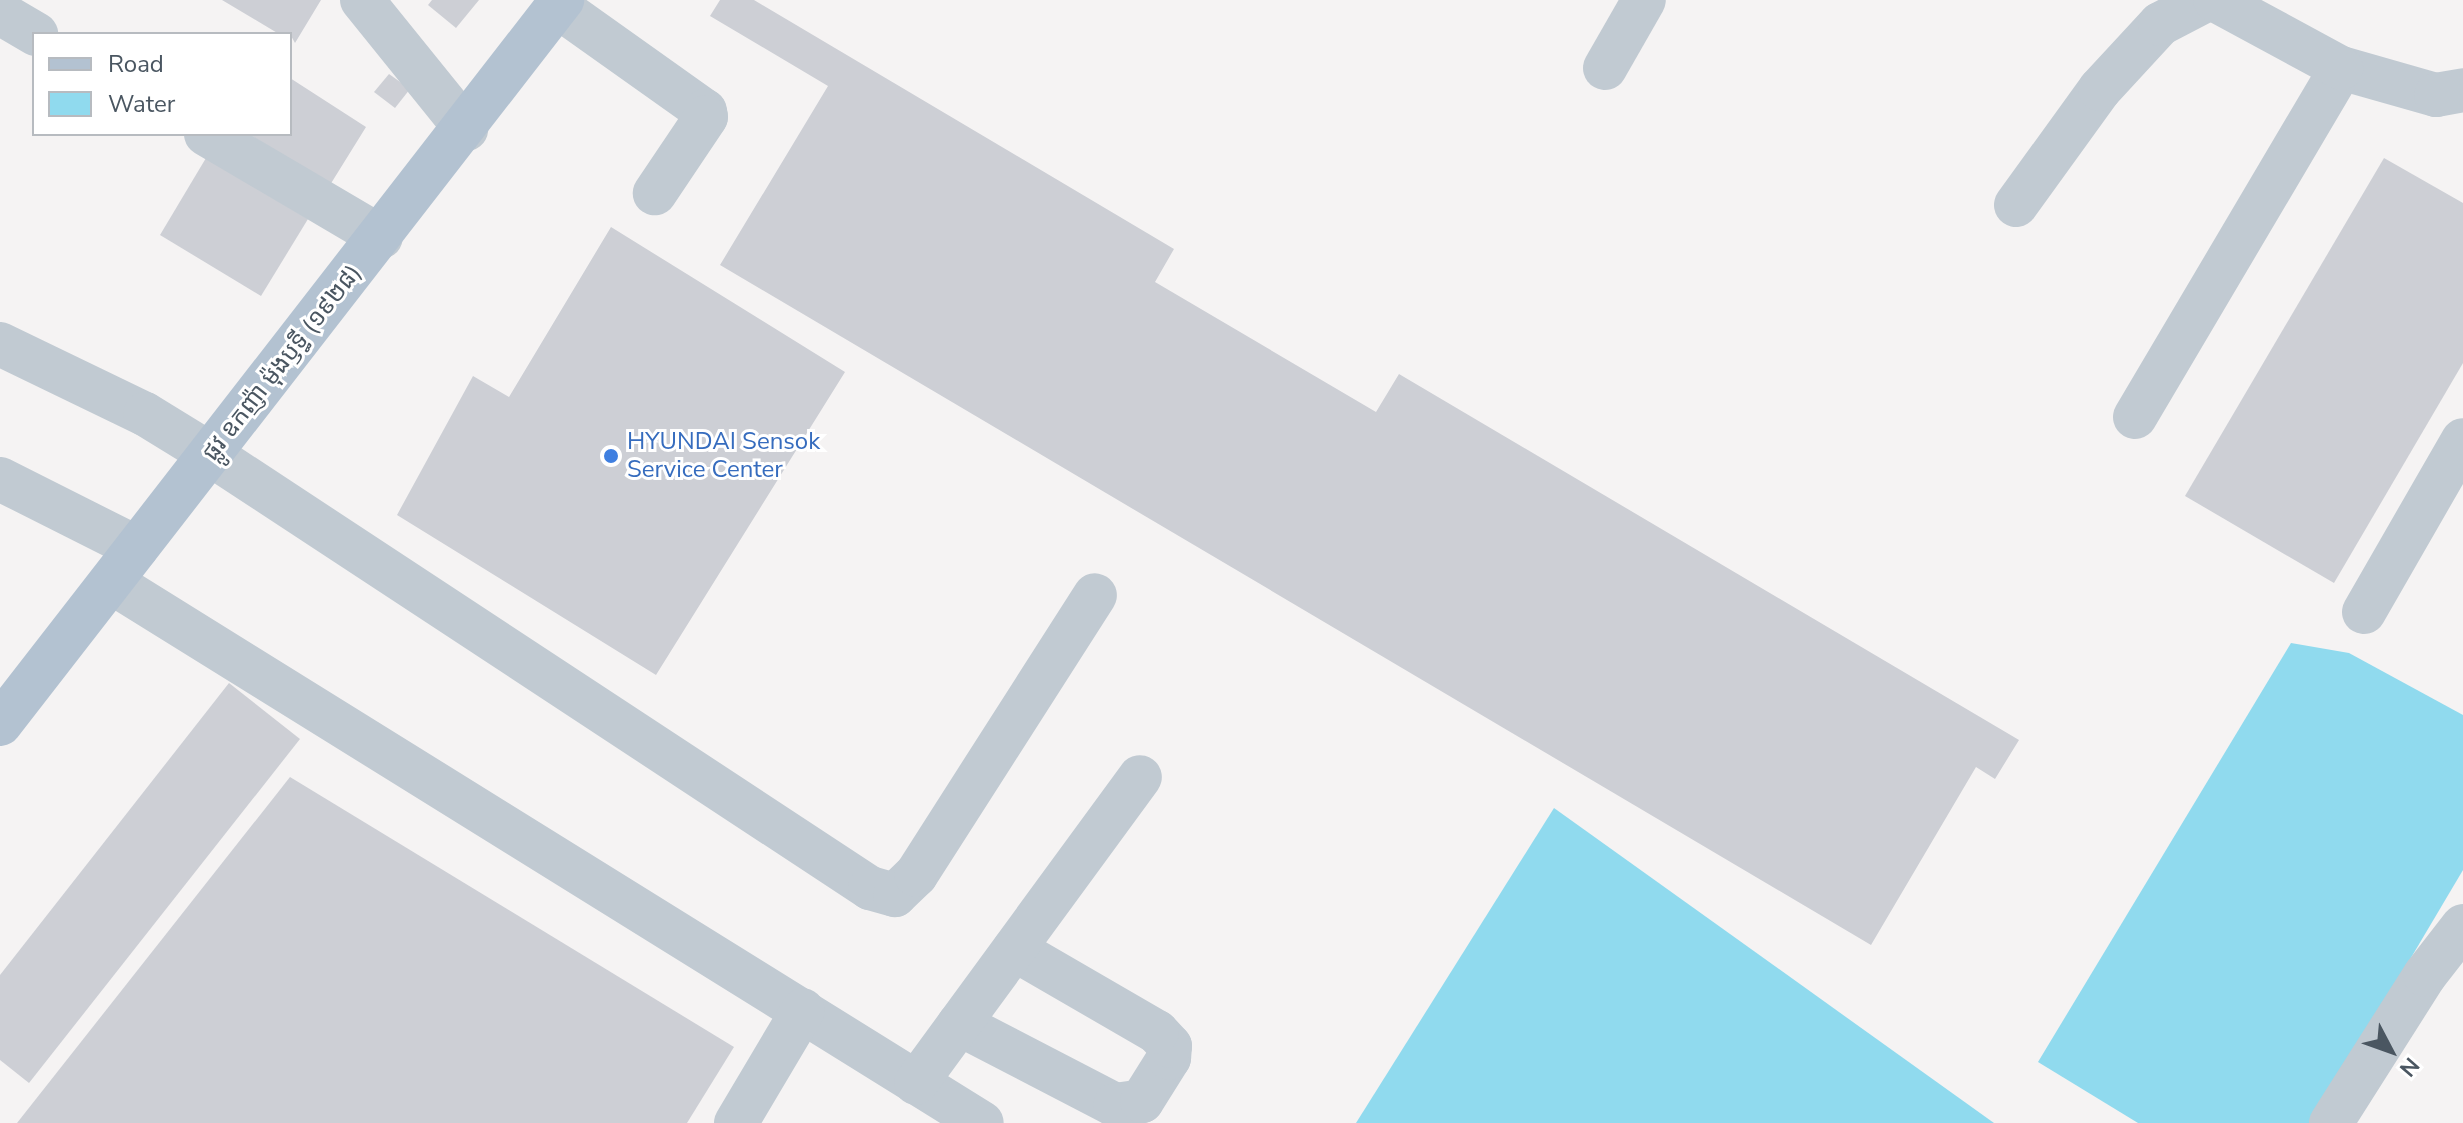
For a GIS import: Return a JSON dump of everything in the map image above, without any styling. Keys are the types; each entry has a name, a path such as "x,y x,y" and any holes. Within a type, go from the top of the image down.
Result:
{"main road":[{"name":"ផ្លូវ ឧកញ៉ា ម៉ុងឫទ្ធី (១៩២៨)","path":"0,724 466,129 560,3"}],"street":[{"path":"1605,68 1644,0"},
{"path":"2016,205 2110,78 2160,24 2206,0"},
{"path":"2215,0 2341,68 2436,95 2463,90"},
{"path":"560,3 705,111 706,117 655,193"},
{"path":"387,10 466,129"},
{"path":"0,13 33,32"},
{"path":"2135,417 2341,68"},
{"path":"209,136 381,237"},
{"path":"0,344 145,414 210,454 870,888 895,895 916,875 1095,595"},
{"path":"2364,612 2463,440"},
{"path":"0,479 137,548"},
{"path":"111,582 982,1123"},
{"path":"916,1083 1140,777"},
{"path":"2331,1123 2425,975 2463,926"},
{"path":"959,1024 1115,1105 1142,1101 1169,1058 1170,1046 1157,1032 1014,949"},
{"path":"736,1123 803,1010"}],"water":[{"path":"2291,643 2349,653 2463,715 2463,870 2313,1123 2138,1123 2038,1062"},
{"path":"1554,808 1994,1123 1356,1123"}],"building":[{"path":"222,0 321,0 295,43 292,32 276,32"},
{"path":"432,0 479,0 456,28 428,5"},
{"path":"720,0 754,0 1174,249 1155,282 1376,412 1399,374 2019,740 1995,779 1976,767 1871,945 720,265 828,86 710,16"},
{"path":"389,74 410,89 395,108 374,92"},
{"path":"292,79 366,127 330,185 252,136 292,136"},
{"path":"206,158 308,219 261,296 160,235"},
{"path":"2384,158 2463,203 2463,363 2334,583 2185,496"},
{"name":"HYUNDAI Sensok Service Center","path":"611,227 845,372 656,675 397,515 473,376 509,397"},
{"path":"229,683 300,739 29,1083 0,1060 0,975"},
{"path":"290,777 734,1047 687,1123 17,1123"}],"place":[{"name":"HYUNDAI Sensok Service Center","path":"611,456"}]}
